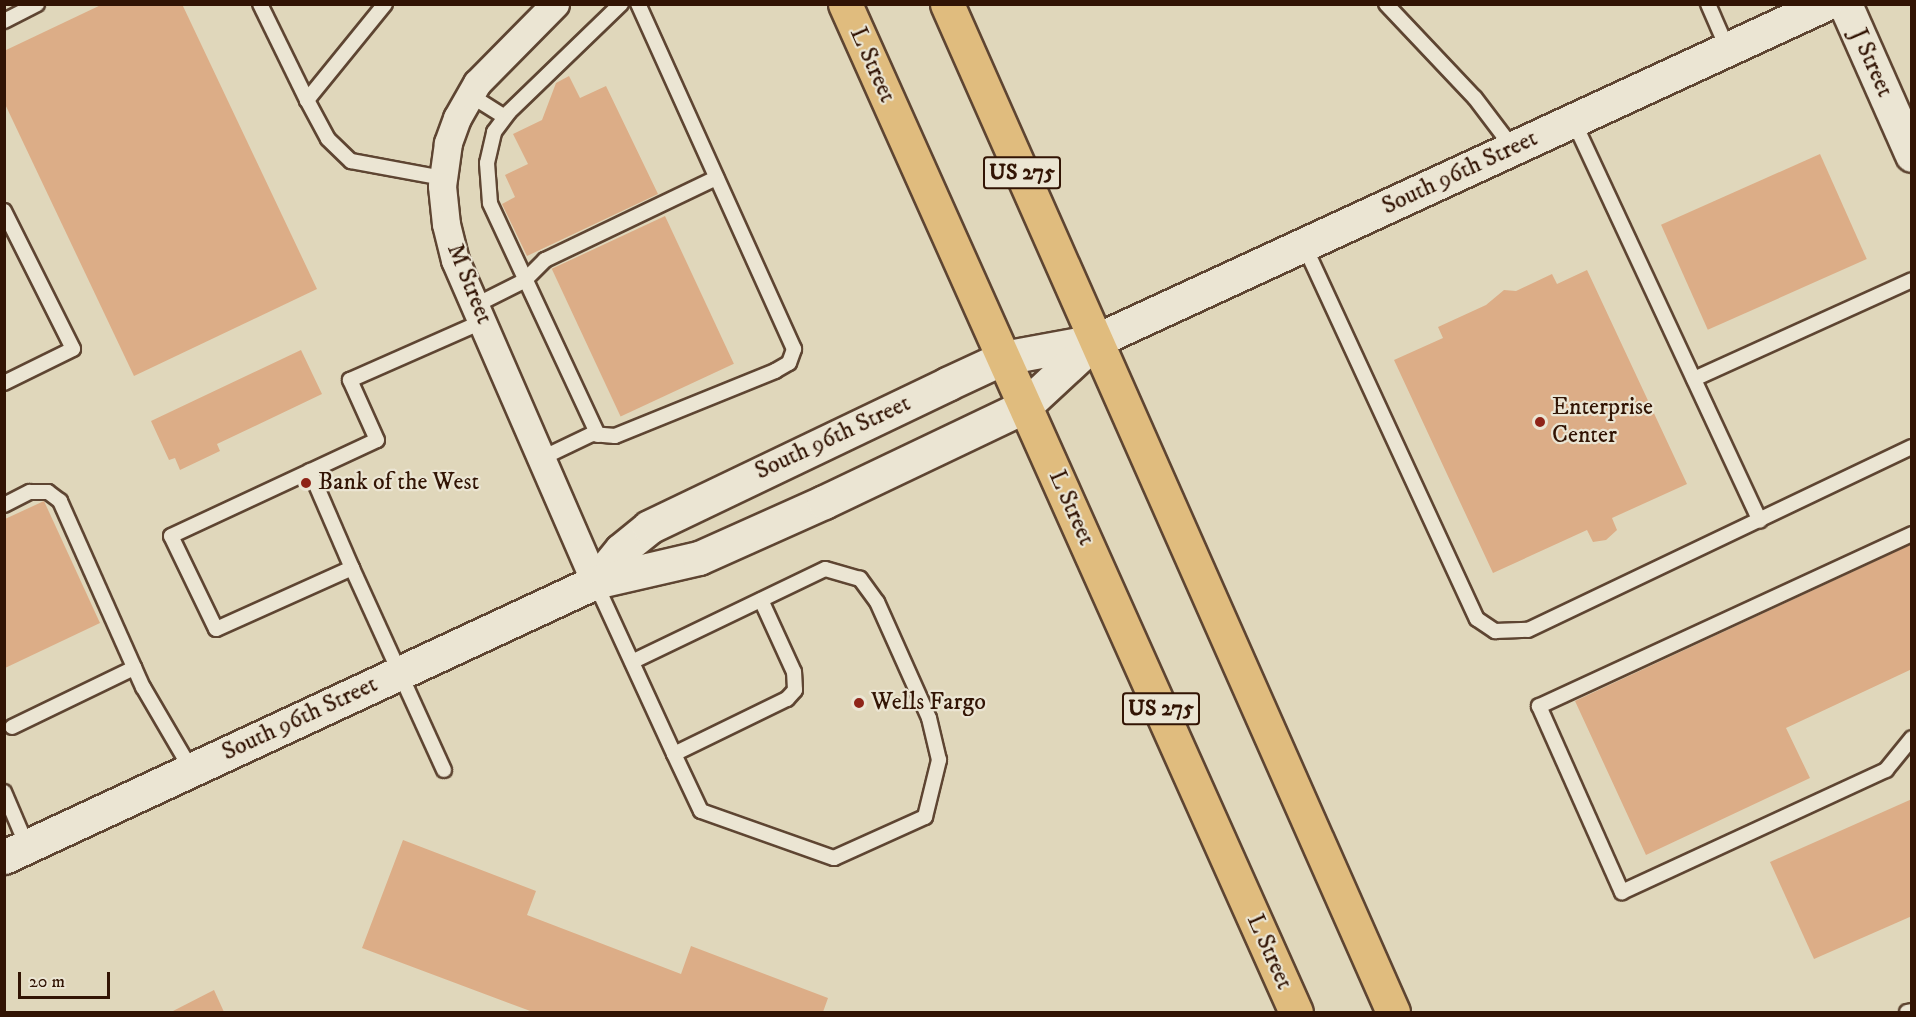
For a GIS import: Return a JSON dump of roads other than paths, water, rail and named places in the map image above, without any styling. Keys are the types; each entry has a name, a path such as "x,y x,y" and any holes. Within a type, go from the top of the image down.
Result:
{"main road":[{"name":"L Street","path":"845,4 1296,1012"},
{"name":"US 275","path":"947,4 1393,1012"},
{"name":"South 96th Street","path":"595,582 621,550 649,527 1003,358 1095,341 1825,4"},
{"name":"J Street","path":"1845,4 1911,155"},
{"name":"South 96th Street","path":"16,852 595,582 671,567 730,545 1025,406 1095,341"}],"street":[{"name":"M Street","path":"555,4 477,83 470,95 448,142 443,178 446,224 455,260 595,582"}],"lane":[{"path":"4,21 37,4"},
{"path":"260,4 328,140 351,161 443,178"},
{"path":"307,100 385,4"},
{"path":"597,435 490,203 487,163 494,132 505,117 621,4"},
{"path":"542,458 597,435 615,436 789,363 794,349 638,4"},
{"path":"1386,4 1476,98 1513,148"},
{"path":"1707,4 1728,50"},
{"path":"470,95 505,117"},
{"path":"1573,120 1760,521"},
{"path":"352,568 216,629 171,536 377,440 350,380 480,313 524,281 545,260 716,178"},
{"path":"4,211 73,349 4,383"},
{"path":"1304,245 1477,619 1495,631 1528,630 1911,447"},
{"path":"1694,379 1911,280"},
{"path":"310,471 444,770"},
{"path":"4,505 30,492 48,492 60,501 134,668 164,728 191,769"},
{"path":"1911,534 1539,706 1622,892 1886,770 1911,738"},
{"path":"595,582 674,754 701,811 834,858 925,817 939,760 930,718 877,602 860,579 825,569 632,662"},
{"path":"674,754 788,699 795,690 794,672 761,600"},
{"path":"12,727 134,668"},
{"path":"4,792 16,852"},
{"path":"1907,1012 1911,1011"}],"place":[{"name":"Enterprise Center","path":"1540,422"},
{"name":"Bank of the West","path":"306,483"},
{"name":"Wells Fargo","path":"859,703"}]}
